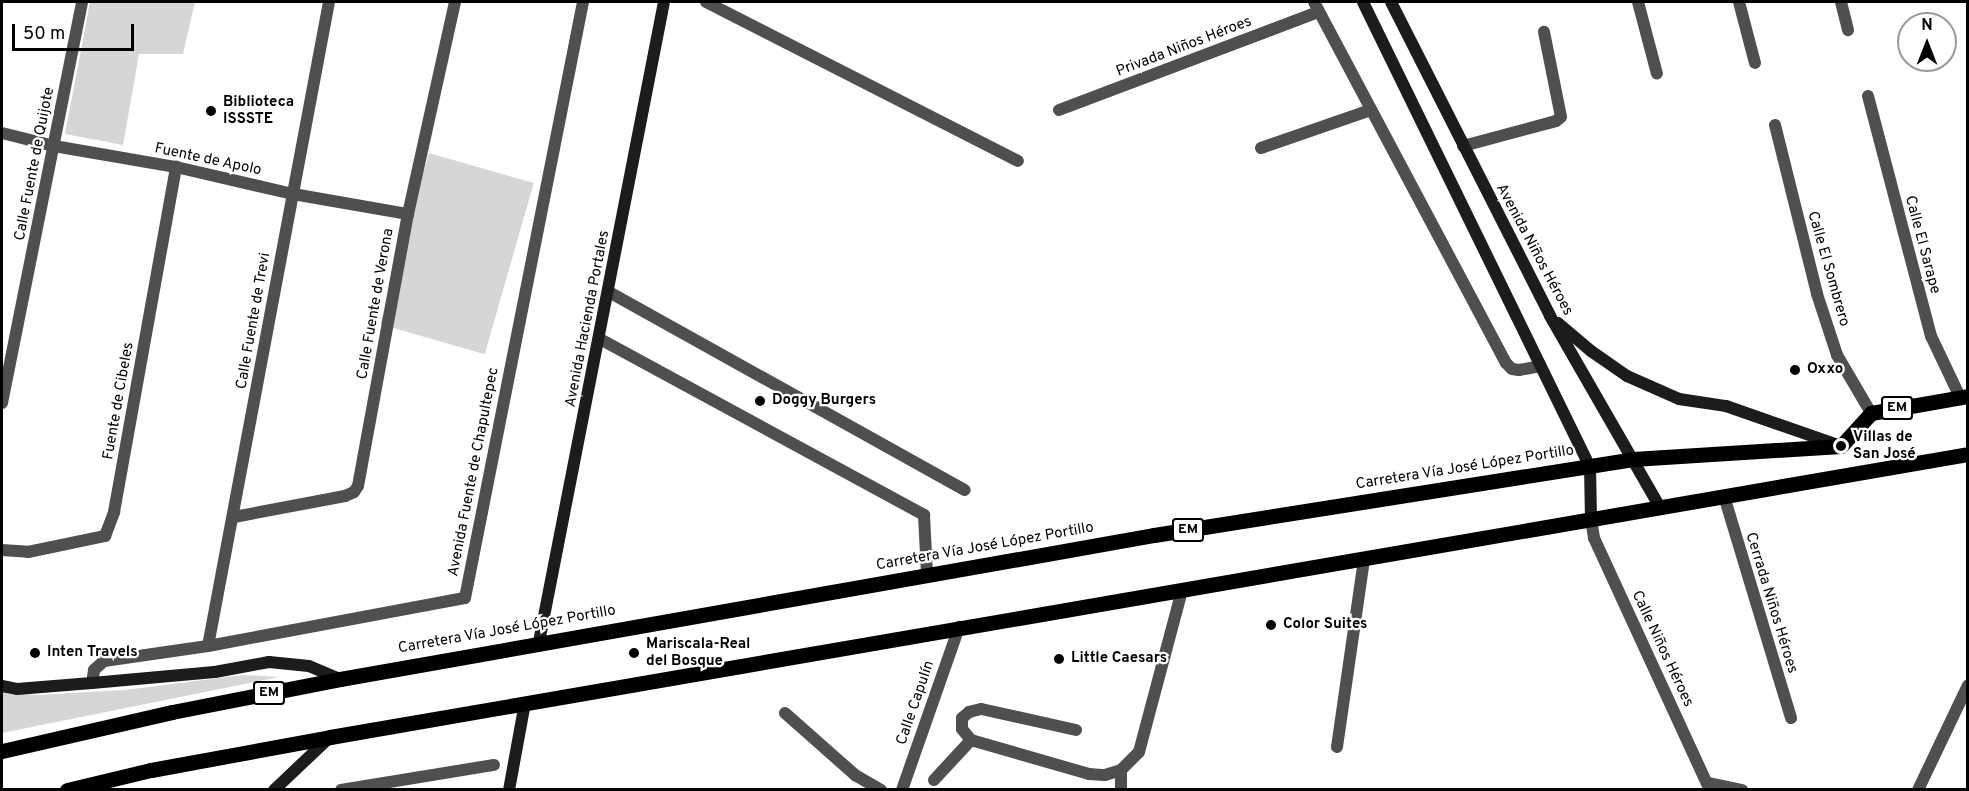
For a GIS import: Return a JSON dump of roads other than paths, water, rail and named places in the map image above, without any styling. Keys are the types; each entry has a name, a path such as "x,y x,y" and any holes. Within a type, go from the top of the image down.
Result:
{"main road":[{"name":"Avenida Hacienda Portales","path":"539,642 664,2"},
{"path":"1363,2 1590,467 1591,519"},
{"name":"Avenida Niños Héroes","path":"1391,2 1550,316 1660,507"},
{"path":"1550,316 1591,351 1627,376 1678,399 1726,406 1841,446"},
{"name":"EM","path":"1841,446 1871,413 1964,396"},
{"name":"Carretera Vía José López Portillo","path":"2,751 172,712 340,679 539,642 1166,534 1633,459 1841,446"},
{"path":"67,789 151,770 330,737 1968,454"},
{"path":"2,687 17,689 215,672 269,662 309,666 340,679"},
{"path":"509,789 525,703"},
{"path":"274,789 330,737"}],"street":[{"name":"Calle Fuente de Quijote","path":"2,403 82,2"},
{"name":"Calle Fuente de Trevi","path":"208,646 329,2"},
{"name":"Calle Fuente de Verona","path":"234,517 345,496 354,492 358,486 408,214 455,2"},
{"name":"Avenida Fuente de Chapultepec","path":"92,683 94,670 104,661 208,646 465,598 582,2"},
{"path":"706,2 1018,161"},
{"path":"1638,2 1657,74"},
{"path":"1739,2 1755,63"},
{"path":"1841,2 1848,30"},
{"path":"1316,7 1506,363 1512,369 1519,370 1541,366"},
{"name":"Privada Niños Héroes","path":"1059,110 1316,7"},
{"path":"1463,146 1556,121 1561,117 1544,32"},
{"name":"Calle El Sarape","path":"1868,96 1930,336 1964,396"},
{"path":"1261,148 1371,110"},
{"name":"Calle El Sombrero","path":"1774,125 1820,304 1837,355 1871,413"},
{"name":"Fuente de Apolo","path":"2,133 54,146 176,167 293,194 408,214"},
{"name":"Fuente de Cibeles","path":"2,550 28,552 105,536 114,512 176,167"},
{"path":"609,292 965,490"},
{"path":"600,339 924,515 927,575"},
{"name":"Cerrada Niños Héroes","path":"1724,496 1791,718"},
{"name":"Calle Niños Héroes","path":"1591,519 1594,538 1710,786"},
{"path":"1337,747 1364,560"},
{"path":"1076,730 981,709 969,712 962,718 962,729 971,740 1089,774 1105,775 1121,770 1139,752 1182,590"},
{"name":"Calle Capulín","path":"902,789 959,627"},
{"path":"1918,789 1968,685"},
{"path":"785,713 855,775 881,789"},
{"path":"934,780 971,740"},
{"path":"343,789 494,765"},
{"path":"1121,770 1121,789"},
{"path":"1710,786 1742,789"}],"place":[{"name":"Biblioteca ISSSTE","path":"211,111"},
{"name":"Oxxo","path":"1795,370"},
{"name":"Doggy Burgers","path":"760,401"},
{"name":"Villas de San José","path":"1841,446"},
{"name":"Color Suites","path":"1271,625"},
{"name":"Inten Travels","path":"35,653"},
{"name":"Mariscala-Real del Bosque","path":"634,653"},
{"name":"Little Caesars","path":"1059,659"}]}
